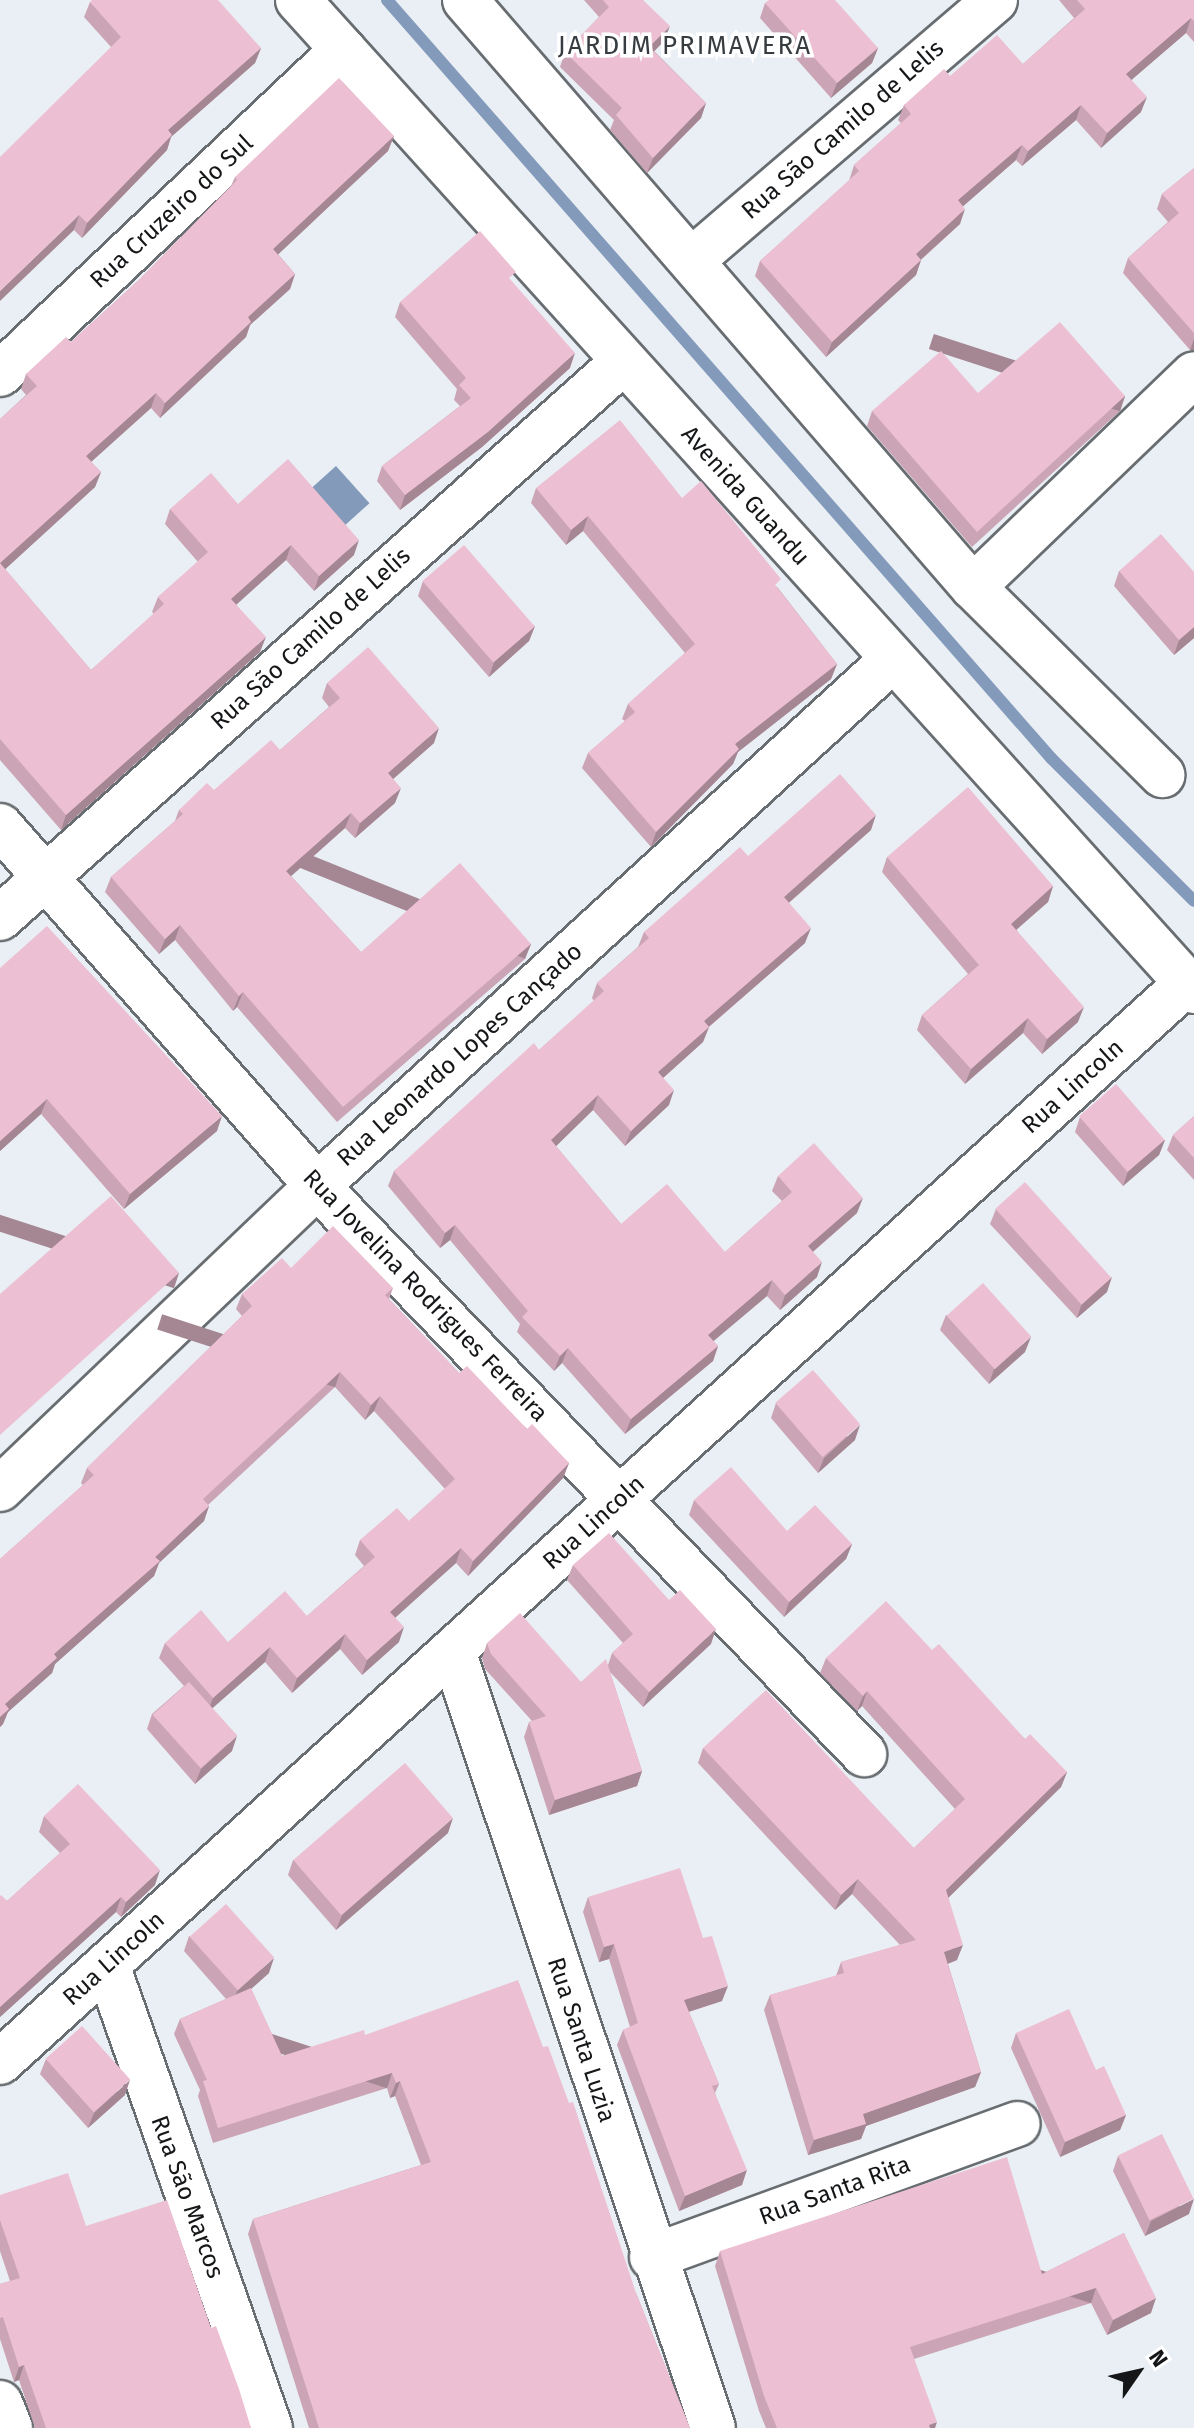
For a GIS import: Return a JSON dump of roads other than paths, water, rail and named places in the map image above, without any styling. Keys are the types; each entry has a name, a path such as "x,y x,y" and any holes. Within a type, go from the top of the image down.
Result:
{"street":[{"name":"Avenida Guandu","path":"298,0 1190,987"},
{"path":"465,0 973,587 1162,775"},
{"name":"Rua São Camilo de Lelis","path":"692,260 995,0"},
{"name":"Rua Cruzeiro do Sul","path":"0,374 343,50"},
{"name":"Rua São Camilo de Lelis","path":"0,918 624,361"},
{"path":"973,587 1194,374"},
{"name":"Rua Leonardo Lopes Cançado","path":"0,1489 317,1186 892,660"},
{"name":"Rua Jovelina Rodrigues Ferreira","path":"0,826 317,1186 864,1754"},
{"name":"Rua Lincoln","path":"0,2062 1190,987"},
{"name":"Rua Santa Luzia","path":"453,1651 652,2257 713,2428"},
{"name":"Rua São Marcos","path":"107,1965 270,2428"},
{"name":"Rua Santa Rita","path":"652,2257 1018,2124"},
{"path":"0,2403 10,2428"}],"water":[{"path":"336,466 369,503 344,526 311,489"}],"waterway":[{"path":"387,0 1051,758 1194,901"}],"district":[{"name":"JARDIM PRIMAVERA","path":"685,46"}]}
